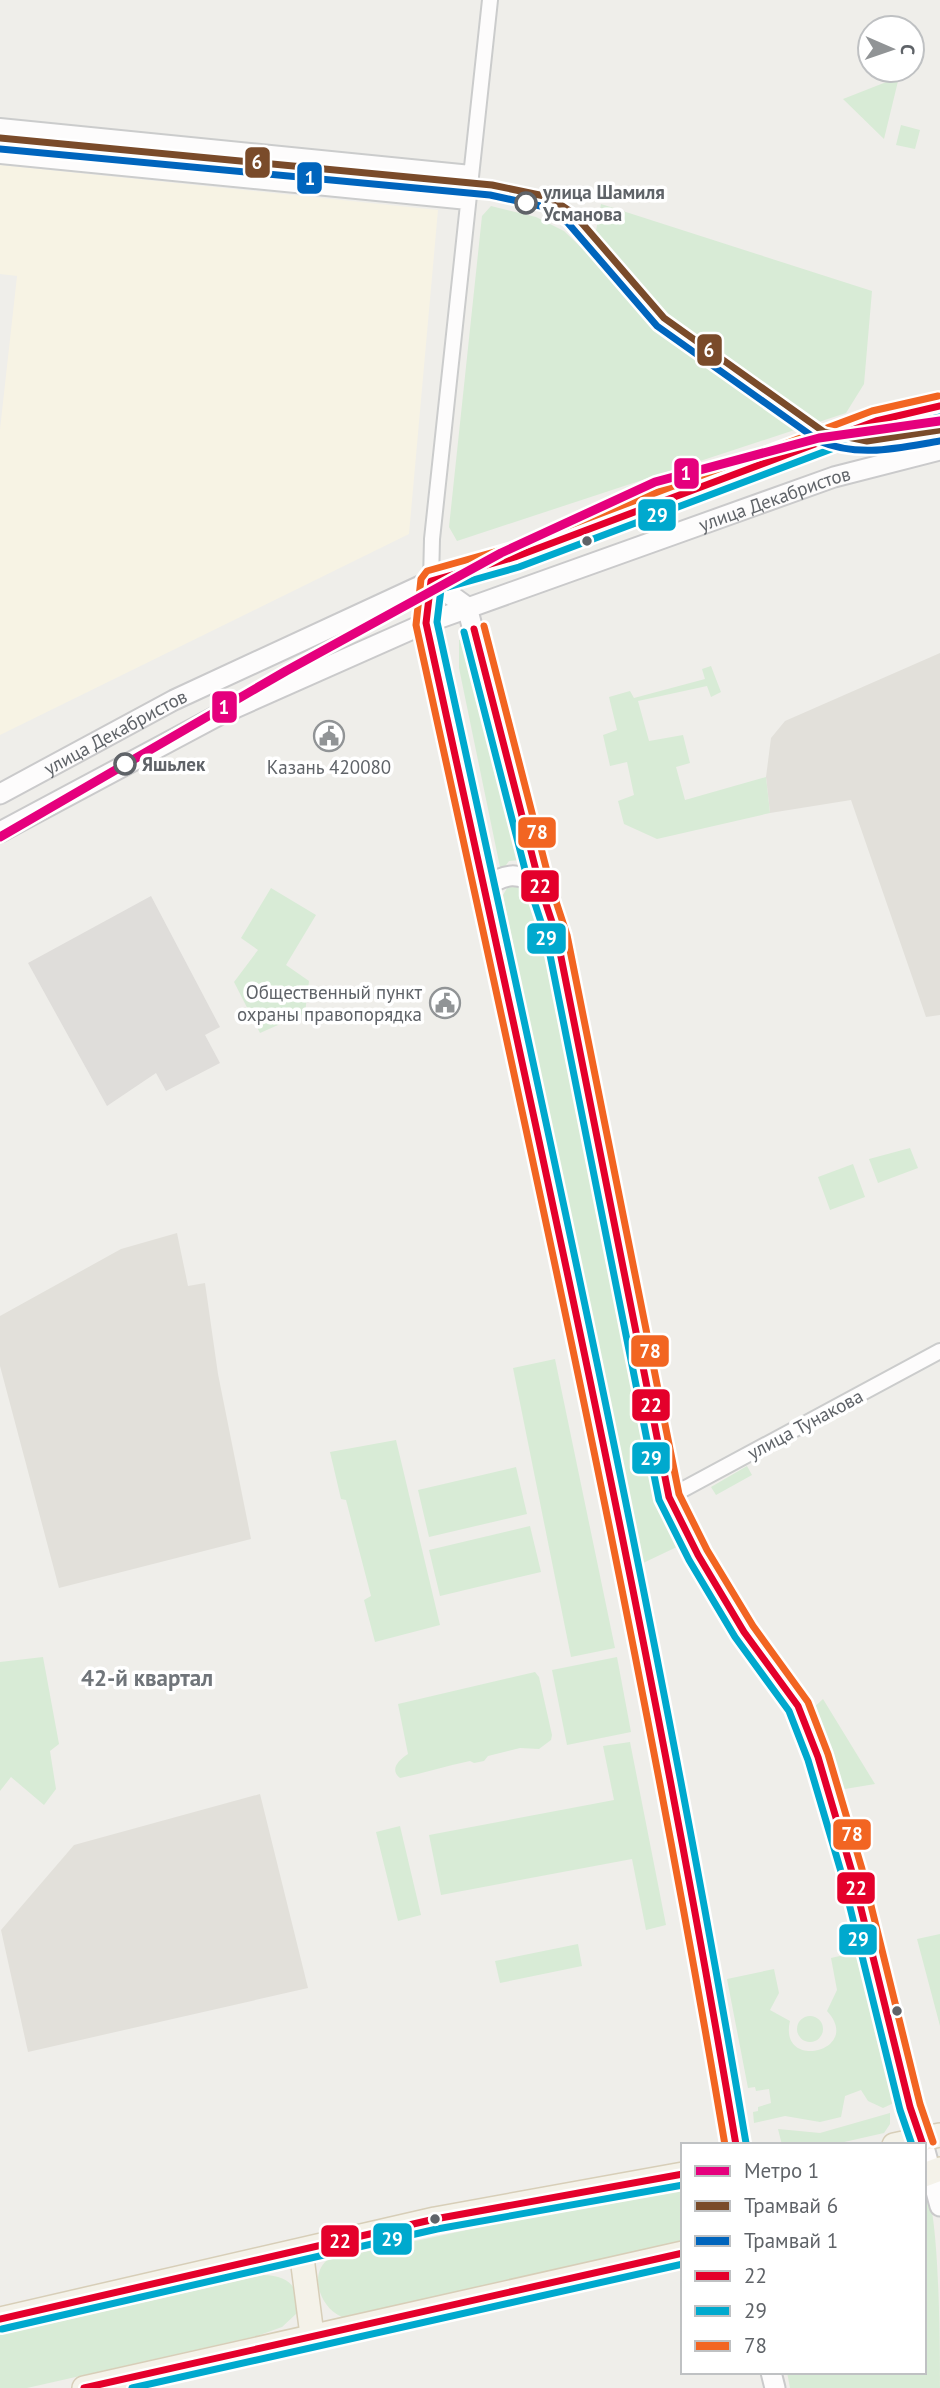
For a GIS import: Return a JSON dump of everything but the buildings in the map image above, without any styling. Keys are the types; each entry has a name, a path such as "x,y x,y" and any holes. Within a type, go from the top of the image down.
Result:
{"main road":[{"name":"улица Декабристов","path":"0,794 174,701 431,580 515,557 876,421 940,406"},
{"name":"улица Декабристов","path":"0,832 219,715 426,623 834,477 940,450"},
{"path":"431,580 467,607 540,886 557,937 669,1497 698,1555 744,1632 798,1706 818,1758 852,1872 909,2107 927,2141 940,2206"},
{"path":"431,580 426,623 583,1331 708,1979 736,2143"},
{"path":"484,889 496,878 523,874 540,886"},
{"path":"0,2319 435,2219 681,2174"},
{"path":"301,2250 312,2335"},
{"path":"83,2388 681,2253"}],"street":[{"path":"431,580 432,539 490,0"},
{"path":"0,126 471,173"},
{"path":"0,156 468,202"},
{"name":"улица Тунакова","path":"669,1497 940,1351"}],"shaded area":[{"path":"0,165 438,210 409,534 0,735 0,429 17,276 0,274"},
{"path":"940,653 940,1015 926,1017 851,800 770,813 766,777 771,738 785,721"},
{"path":"151,896 220,1027 205,1035 220,1063 166,1091 156,1073 107,1106 28,963"},
{"path":"177,1233 188,1286 205,1283 218,1374 251,1539 59,1588 0,1366 0,1316 121,1249"},
{"path":"260,1794 308,1988 28,2052 1,1930 74,1845"}],"green space":[{"path":"881,84 897,84 884,139 843,99"},
{"path":"901,125 920,130 915,149 896,145"},
{"path":"601,204 872,291 864,384 846,413 457,541 449,527 482,216 491,206 536,217 564,231 591,257"},
{"path":"468,639 525,863 520,860 509,861 501,872 459,668 459,640"},
{"path":"711,666 721,692 711,697 707,686 638,701 649,741 683,735 690,763 676,767 685,800 766,777 770,813 657,839 624,824 618,801 634,795 627,762 610,766 603,735 617,730 609,697 630,691 634,698 705,679 702,669"},
{"path":"510,883 534,891 656,1481 663,1508 683,1544 641,1564 503,895"},
{"path":"271,888 316,915 286,965 309,981 305,1013 260,1033 234,982 258,950 241,938"},
{"path":"910,1148 918,1168 878,1183 869,1159"},
{"path":"853,1164 865,1197 830,1210 818,1177"},
{"path":"555,1359 615,1648 571,1657 513,1368"},
{"path":"396,1440 440,1625 375,1642 364,1600 371,1596 346,1500 341,1499 330,1452"},
{"path":"747,1466 752,1475 716,1495 711,1487"},
{"path":"516,1467 527,1514 429,1537 418,1490"},
{"path":"530,1526 541,1572 440,1596 429,1550"},
{"path":"43,1657 59,1744 50,1751 56,1789 44,1805 11,1777 0,1791 0,1662"},
{"path":"617,1657 631,1732 567,1745 552,1670"},
{"path":"535,1672 539,1677 552,1735 551,1740 539,1749 520,1748 488,1756 484,1761 470,1761 400,1778 397,1775 396,1765 408,1754 398,1704"},
{"path":"823,1699 875,1784 839,1790 812,1709"},
{"path":"630,1742 666,1925 646,1930 632,1859 441,1895 429,1835 614,1800 603,1746"},
{"path":"400,1826 421,1915 398,1921 376,1832"},
{"path":"940,1934 940,2026 917,1939"},
{"path":"578,1944 582,1966 500,1983 495,1961"},
{"path":"857,1952 896,2102 883,2108 868,2101 861,2090 845,2096 841,2117 820,2122 785,2116 754,2123 753,2112 758,2111 758,2107 771,2103 769,2089 756,2091 755,2087 748,2088 727,1979 774,1969 779,1993 770,2010 790,2021 790,2037 796,2047 806,2051 818,2050 828,2045 835,2037 836,2025 827,2011 837,1990 831,1958"},
{"path":"810,2016 819,2020 823,2029 819,2038 810,2042 801,2038 797,2029 801,2020"},
{"path":"890,2113 890,2124 884,2133 840,2143 782,2143 778,2129 820,2133"},
{"path":"681,2186 681,2241 342,2317 329,2307 320,2292 319,2275 327,2260"},
{"path":"926,2192 936,2249 940,2388 790,2388 787,2374 926,2374"},
{"path":"263,2275 286,2280 295,2290 296,2314 282,2327 257,2336 27,2388 0,2388 0,2335"}],"metro line":[{"name":"1","path":"0,837 286,671 501,553 655,482 819,438 940,421"}],"tram line":[{"name":"6","path":"0,138 492,185 549,197 574,214 664,318 824,432 867,441 940,430"},
{"name":"1","path":"0,149 490,195 545,207 567,222 657,326 819,441 864,450 894,449 940,441"}],"transit line":[{"name":"78","path":"725,2143 692,1954 619,1573 540,1193 416,625 421,579 427,571 512,547 872,411 938,396"},
{"name":"22","path":"736,2143 703,1954 629,1572 550,1192 426,623 431,581 515,557 876,421 940,406"},
{"name":"29","path":"746,2143 713,1952 640,1571 561,1191 437,622 441,589 519,567 879,431 940,417"},
{"name":"78","path":"484,626 550,883 567,935 679,1494 707,1550 753,1626 808,1702 828,1754 862,1869 920,2104 933,2142"},
{"name":"22","path":"474,629 540,886 557,937 669,1497 698,1555 744,1632 798,1706 818,1757 852,1872 910,2107 922,2143"},
{"name":"29","path":"464,632 530,889 547,940 659,1500 689,1560 735,1637 789,1711 808,1760 842,1875 900,2110 911,2143"},
{"name":"22","path":"0,2319 435,2219 681,2174"},
{"name":"29","path":"2,2329 437,2229 681,2185"},
{"name":"22","path":"84,2388 681,2253"},
{"name":"29","path":"132,2388 681,2264"}],"place":[{"name":"улица Шамиля Усманова","path":"526,203"},
{"name":"Казань 420080","path":"329,736"},
{"name":"Яшьлек","path":"125,764"},
{"name":"Общественный пункт охраны правопорядка","path":"445,1003"}],"district":[{"name":"42-й квартал","path":"147,1677"}]}
